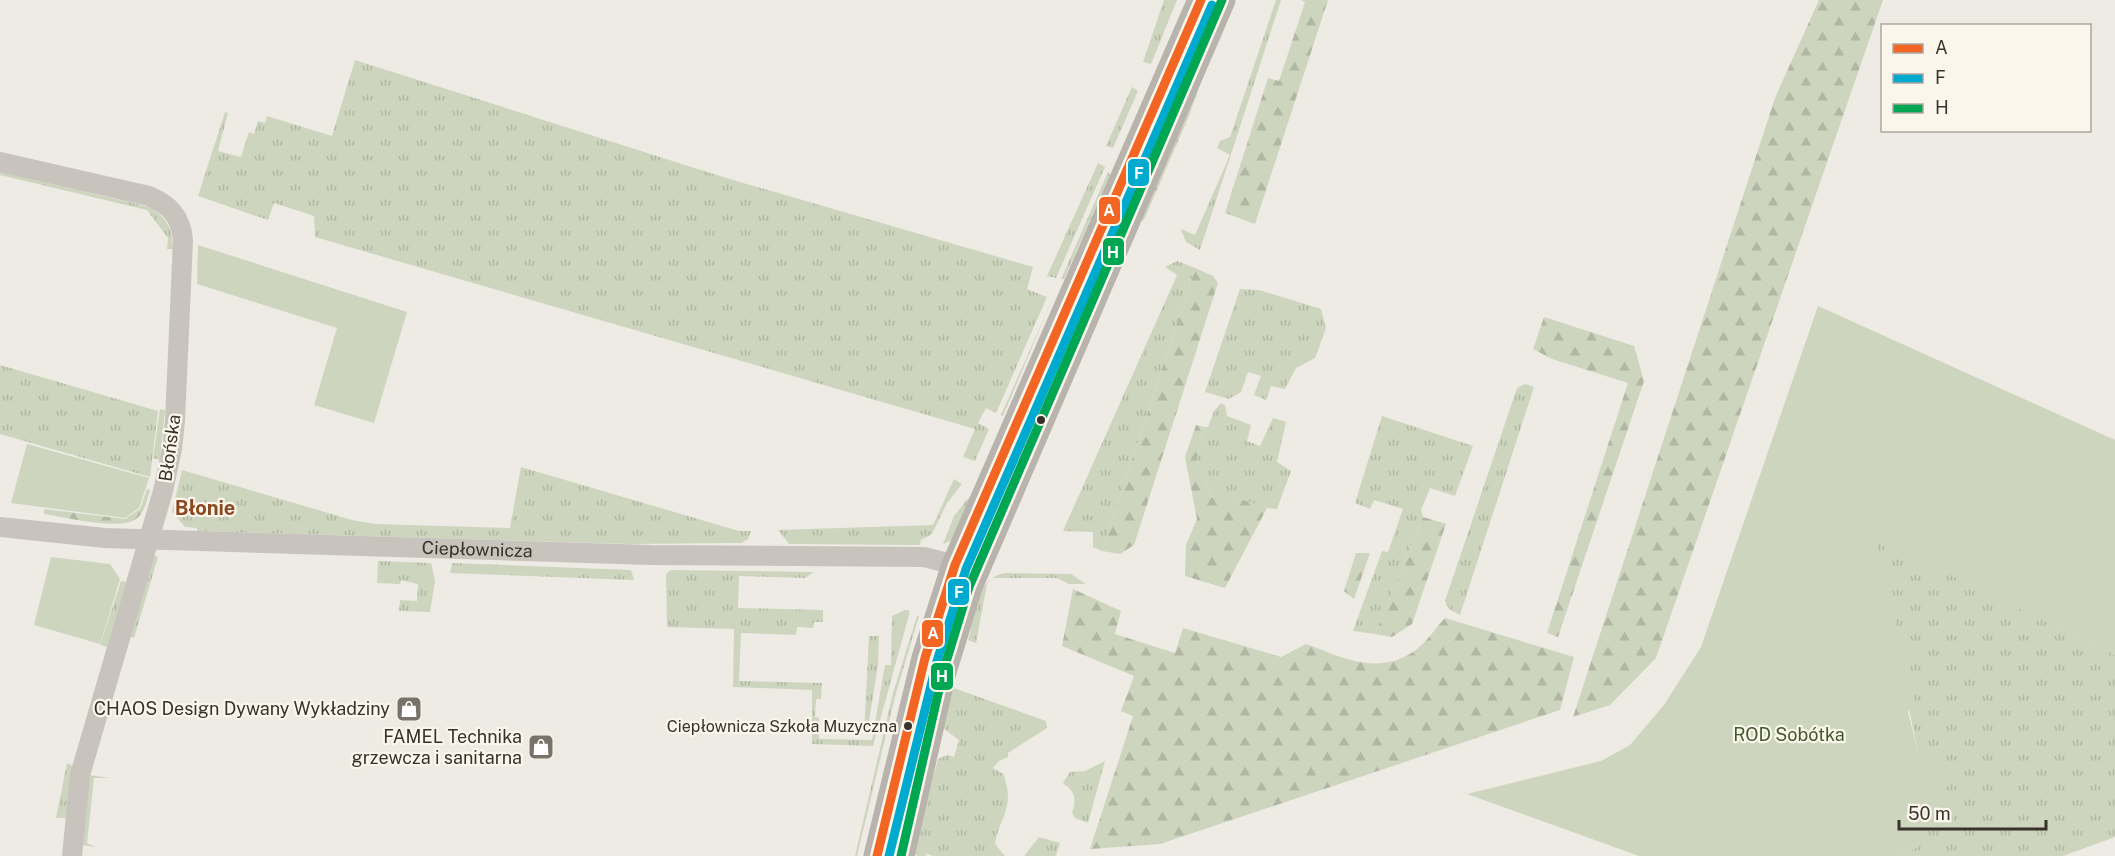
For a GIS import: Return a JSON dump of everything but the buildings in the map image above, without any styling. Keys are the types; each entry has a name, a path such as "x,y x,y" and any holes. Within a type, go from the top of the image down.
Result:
{"main road":[{"path":"877,856 928,646 962,576 1201,0"},
{"path":"901,856 943,672 962,576 984,546 1170,126 1222,0"}],"street":[{"name":"Błońska","path":"0,162 149,196 170,207 179,219 183,252 172,449 149,538 80,775 72,856"},
{"name":"Ciepłownicza","path":"0,527 76,536 651,555 915,556 962,576"}],"green space":[{"path":"1164,0 1177,0 1151,64 1143,62"},
{"path":"1276,0 1281,0 1200,250 1186,242 1181,229 1195,235 1230,155 1217,148 1220,141 1230,137"},
{"path":"1301,0 1328,0 1255,224 1225,213 1268,78 1279,81 1305,2"},
{"path":"1819,0 1883,0 1656,658 1610,705 1573,717 1775,98"},
{"path":"1223,18 1189,116 1143,222 1140,214"},
{"path":"355,60 723,177 1033,267 1027,289 1047,297 996,413 986,408 978,423 989,429 975,461 963,457 975,429 315,237 314,216 274,203 268,220 198,196 225,112 228,113 218,151 241,157 249,132 254,134 258,121 265,123 267,116 332,136"},
{"path":"1132,87 1138,91 1113,148 1106,146"},
{"path":"1098,163 1105,167 1056,278 1047,276"},
{"path":"0,172 150,207 161,215 168,225 173,249 167,249 168,238 147,210 0,175"},
{"path":"1108,172 1110,175 1064,279 1061,279"},
{"path":"198,245 407,312 374,423 314,405 337,328 197,284"},
{"path":"1177,261 1195,268 1102,551 1093,547 1093,532 1063,531 1177,275 1165,267"},
{"path":"1195,268 1213,276 1218,283 1134,545 1120,554 1102,551"},
{"path":"1240,289 1259,290 1321,309 1326,328 1315,358 1296,368 1285,389 1271,386 1266,400 1254,395 1261,376 1248,372 1241,392 1229,399 1205,392"},
{"path":"1052,300 1003,416 1001,415"},
{"name":"ROD Sobótka","path":"1818,306 2115,440 2115,655 1875,538 1914,697 1908,712 1918,753 1952,776 1919,846 1899,856 1639,856 1467,794 1601,761 1630,745 1664,705 1701,647"},
{"path":"1544,317 1634,346 1644,381 1558,637 1547,633 1628,383 1552,359 1533,349"},
{"path":"0,365 158,411 150,477 0,434"},
{"path":"1525,384 1534,387 1460,615 1449,609 1445,601 1517,388"},
{"path":"1221,403 1225,405 1227,416 1251,425 1247,441 1260,446 1273,418 1286,422 1277,462 1291,471 1277,509 1259,506 1229,496 1211,498 1197,459 1204,427 1208,427 1214,411"},
{"path":"160,409 165,410 160,460 153,458"},
{"path":"1382,416 1473,446 1455,496 1430,488 1421,510 1423,517 1375,634 1353,631 1382,551 1388,552 1403,509 1374,500 1370,509 1355,503"},
{"path":"1196,425 1204,427 1197,459 1211,498 1226,494 1267,508 1225,588 1185,576 1186,545 1197,519 1185,457"},
{"path":"27,444 149,478 139,508 125,518 11,503"},
{"path":"521,467 739,531 751,531 748,539 741,543 629,544 197,531 197,528 185,527 172,512 182,470 352,520 375,524 510,528"},
{"path":"954,479 962,484 947,503 932,534 921,540 920,545 789,544 778,530 933,525"},
{"path":"147,489 150,490 144,509 136,519 129,522 106,523 44,514 44,509 125,519 140,509"},
{"path":"970,496 971,500 952,540 943,544 954,516"},
{"path":"1423,517 1446,524 1412,624 1392,637 1375,634"},
{"path":"1874,537 2115,655 2115,837 2063,856 1899,856 1919,846 1918,753"},
{"path":"1356,553 1370,553 1354,599 1344,591"},
{"path":"153,555 158,557 134,638 129,636"},
{"path":"51,557 110,564 120,579 100,644 34,625"},
{"path":"378,561 431,563 435,581 430,612 399,611 400,600 417,601 418,584 401,580 400,584 377,583"},
{"path":"452,563 631,570 634,580 450,573"},
{"path":"671,570 814,572 805,578 739,576 738,608 823,610 823,622 814,622 813,628 797,627 796,635 741,633 739,681 822,683 821,699 816,699 815,717 819,718 819,739 872,740 885,665 891,665 892,616 905,610 910,611 873,746 812,744 812,690 733,687 734,629 667,627 666,574"},
{"path":"1005,573 1071,574 1086,584 1069,584 1057,578 993,578"},
{"path":"991,580 987,584 976,643 968,640 971,629 968,627 976,602 984,586"},
{"path":"121,581 126,582 107,647 100,645"},
{"path":"1073,589 1121,611 1115,634 1175,653 1183,628 1281,657 1306,644 1346,659 1386,663 1417,649 1445,618 1574,657 1560,710 1160,844 1090,849 1133,716 1121,711 1134,676 1062,646"},
{"path":"917,616 919,616 896,693 857,856 855,856 893,693"},
{"path":"869,636 879,636 878,665 867,734 864,734"},
{"path":"951,687 1046,721 1047,728 1008,753 1008,757 999,761 993,768 1003,774 1007,785 1008,803 995,844 1005,856 933,856 925,853 927,856 917,856 913,853 938,759 947,755 954,757 959,740 943,728"},
{"path":"1105,761 1088,823 1075,818 1072,813 1074,796 1063,783 1070,772 1085,771"},
{"path":"67,763 73,766 66,818 56,818"},
{"path":"89,775 110,778 94,778 87,843 96,847 82,845"},
{"path":"1039,837 1060,843 1056,856 1024,856"}],"transit line":[{"name":"A","path":"877,856 925,658 955,565 1201,0"},
{"name":"H","path":"901,856 943,672 969,587 1222,0"},
{"name":"F","path":"889,856 937,661 966,569 1212,5"}],"place":[{"name":"CHAOS Design Dywany Wykładziny","path":"409,709"},
{"name":"Ciepłownicza Szkoła Muzyczna","path":"908,726"},
{"name":"FAMEL Technika grzewcza i sanitarna","path":"541,747"}],"district":[{"name":"Błonie","path":"205,508"}]}
